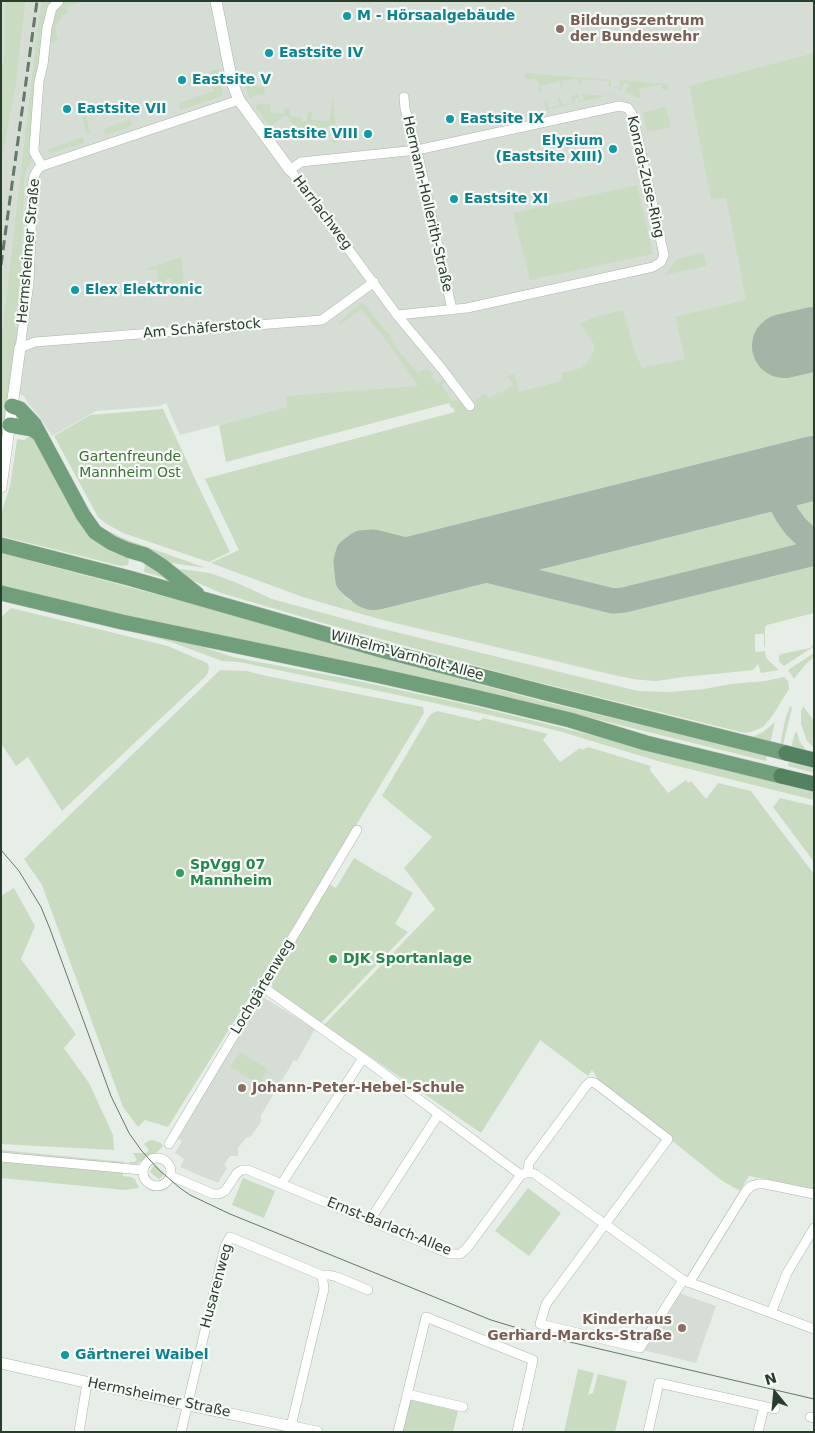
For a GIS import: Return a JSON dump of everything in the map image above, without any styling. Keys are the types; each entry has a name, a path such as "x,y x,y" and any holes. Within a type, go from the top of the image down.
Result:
{"highway":[{"name":"Wilhelm-Varnholt-Allee","path":"786,753 814,760"},
{"name":"Wilhelm-Varnholt-Allee","path":"781,776 814,784"}],"main road":[{"path":"12,406 20,409 28,416 91,528 104,540 145,555 202,598"},
{"path":"10,425 32,429 38,433"},
{"name":"Wilhelm-Varnholt-Allee","path":"1,545 129,578 410,657 786,753"},
{"path":"128,550 133,556 136,565 129,578"},
{"name":"Wilhelm-Varnholt-Allee","path":"1,593 140,626 479,698 570,720 646,743 781,776"}],"street":[{"name":"Hermsheimer Straße","path":"42,166 34,152 39,81 43,65 47,28 52,8 58,1"},
{"name":"Harrlachweg","path":"216,1 232,82 239,100 397,314 470,406"},
{"name":"Hermann-Hollerith-Straße","path":"404,97 405,109 452,310"},
{"name":"Hermsheimer Straße","path":"1,487 29,283 33,182 36,172 42,166 239,100"},
{"name":"Konrad-Zuse-Ring","path":"290,170 301,162 416,150 619,106 628,108 634,116 664,255 661,262 653,267 467,308 397,314"},
{"name":"Am Schäferstock","path":"20,348 35,342 322,320 374,282"},
{"name":"Lochgärtenweg","path":"168,1144 357,830"},
{"path":"263,987 438,1114 524,1173 535,1174 686,1282 814,1328"},
{"path":"282,1184 363,1058"},
{"path":"524,1173 529,1163 590,1082 595,1083 668,1140 546,1304 540,1324 640,1348 751,1186 765,1184 814,1194"},
{"path":"370,1220 438,1114"},
{"path":"1,1157 142,1170"},
{"path":"153,1158 162,1159 170,1166 170,1176 166,1183 161,1186 150,1185 145,1181 142,1170 145,1163 149,1160 153,1158"},
{"name":"Ernst-Barlach-Allee","path":"170,1176 213,1194 219,1194 226,1191 237,1173 242,1170 248,1170 450,1254 460,1254 467,1248 524,1173"},
{"path":"771,1313 787,1273 814,1228"},
{"name":"Husarenweg","path":"188,1405 225,1246 230,1237 321,1275"},
{"path":"292,1426 324,1289 321,1275 337,1277 368,1290"},
{"path":"398,1432 426,1318 536,1360 516,1432"},
{"name":"Hermsheimer Straße","path":"1,1363 317,1432"},
{"path":"79,1432 86,1389 89,1383"},
{"path":"648,1432 659,1383 775,1409"},
{"path":"408,1394 462,1406"},
{"path":"181,1432 188,1405"},
{"path":"758,1432 764,1407"}],"shaded area":[{"path":"1,1 5,1 5,48 1,73"},
{"path":"26,1 41,1 1,340 1,166 16,85"},
{"path":"51,1 814,1 814,605 744,623 753,670 656,681 617,676 383,620 306,598 211,563 239,550 205,479 455,412 449,403 286,396 288,407 180,435 166,403 160,406 96,411 52,436 24,396 9,390 18,328 15,328 21,283 25,172 32,161 30,148 36,88 48,35"},
{"name":"Johann-Peter-Hebel-Schule","path":"263,997 315,1029 297,1061 294,1060 261,1115 261,1122 251,1136 246,1138 238,1148 238,1156 230,1156 224,1165 227,1168 218,1183 180,1167 184,1159 175,1153 182,1141 177,1138"},
{"name":"Kinderhaus Gerhard-Marcks-Straße","path":"679,1293 716,1306 696,1363 643,1350"}],"green space":[{"path":"5,1 26,1 16,85 1,166 1,73 5,48"},
{"path":"41,1 84,1 67,6 68,13 63,15 55,29 58,41 49,42 50,59 40,68 30,148 32,161 25,172 21,283 15,327 18,328 1,456 1,340"},
{"path":"814,53 814,450 431,545 359,533 351,536 343,544 337,560 344,598 351,602 463,575 620,609 814,560 814,613 767,625 765,627 765,647 764,634 755,634 756,652 765,651 766,657 779,670 761,673 758,664 753,670 656,681 633,679 383,620 306,598 211,563 239,550 205,479 455,412 449,403 226,462 219,425 287,407 286,396 418,386 389,344 361,309 340,325 339,322 361,303 364,304 390,336 396,348 418,373 426,368 432,373 436,371 431,377 438,384 444,378 447,379 442,385 452,401 462,399 467,407 475,404 474,401 485,393 489,399 500,391 502,393 513,385 507,376 514,374 519,392 562,381 562,373 581,368 587,363 594,351 594,344 580,324 592,318 623,310 635,352 642,368 685,359 675,317 746,300 726,198 711,199 689,86"},
{"path":"219,69 223,93 219,97 180,110 179,103 214,91 210,71"},
{"path":"524,73 611,80 611,87 608,86 609,81 581,79 581,84 579,84 578,79 573,79 562,81 563,88 561,88 560,81 541,86 542,92 540,92 539,82 537,82 536,78 526,80"},
{"path":"620,80 668,84 668,90 662,89 661,84 639,89 641,97 637,98 624,93 629,85 625,82 620,90 614,87 620,88"},
{"path":"245,84 265,87 264,95 259,94 250,99"},
{"path":"578,94 580,101 584,100 582,94 606,96 579,102 578,97 574,99 574,103 546,110 544,101 547,101 549,108 559,105 558,98 560,98 562,105 572,103 572,96"},
{"path":"333,97 337,143 333,143 331,126 298,130 286,115 270,127 255,106 261,103 271,105 270,112 284,114 285,107 291,109 290,116 302,118 302,121 306,122 308,111 312,112 311,119 329,122"},
{"path":"666,107 671,127 647,132 643,112"},
{"path":"85,109 90,133 86,134 81,110"},
{"path":"131,119 132,126 106,135 104,129"},
{"path":"83,137 84,143 51,153 47,151 48,149"},
{"path":"637,185 653,254 530,280 513,213"},
{"path":"703,253 707,266 664,275 676,259"},
{"path":"181,257 184,286 171,287 171,278 167,278 165,282 166,287 158,290 157,269 145,270"},
{"name":"Gartenfreunde Mannheim Ost","path":"163,409 230,552 209,562 123,533 105,523 98,517 54,436 90,415"},
{"path":"31,435 79,519 128,557 128,565 121,566 1,536 2,511 10,486 17,440 24,440"},
{"path":"814,487 814,534 803,523 796,510 799,496 803,491"},
{"path":"760,500 798,539 800,544 798,548 618,594 538,575 530,568 532,559 539,556"},
{"path":"100,527 125,539 206,568 164,562"},
{"path":"1,553 541,701 767,755 766,761 376,667 210,634 1,586"},
{"path":"145,562 168,579 144,572"},
{"path":"173,568 210,573 272,599 371,626 638,691 669,692 704,689 784,677 788,681 789,689 763,727 745,733 517,677 323,623 221,593 185,577"},
{"path":"11,608 168,646 207,663 209,666 205,677 62,811 28,757 16,766 1,743 1,617"},
{"path":"146,634 197,645 233,657 344,678 474,706 814,790 814,800 661,762 530,724 239,662 222,661"},
{"path":"814,644 813,647 784,666 779,661 781,654 810,648"},
{"path":"814,653 814,657 794,679 788,670"},
{"name":"SpVgg 07 Mannheim","path":"220,670 247,671 423,707 424,713 335,860 168,1127 145,1120 138,1127 123,1107 42,885 24,859"},
{"path":"790,706 792,708 783,745 780,745 785,720"},
{"path":"803,706 814,721 814,748 807,741 801,724"},
{"path":"437,711 480,721 483,718 548,734 543,740 560,762 580,748 582,750 588,747 651,766 650,770 668,793 686,780 688,783 691,781 706,799 718,783 751,791 814,874 814,1190 749,1176 740,1191 721,1180 600,1083 592,1070 588,1076 540,1040 481,1133 324,1025 435,909 404,868 432,837 382,796 428,718"},
{"path":"775,722 770,744 752,737 763,732"},
{"path":"797,732 800,742 807,751 791,747"},
{"path":"789,762 814,767 814,773 788,766"},
{"path":"780,798 814,806 814,862 773,807"},
{"name":"DJK Sportanlage","path":"354,858 413,893 395,924 408,932 321,1023 273,989 271,980 329,884 336,888"},
{"path":"14,888 35,926 21,959 76,1034 64,1048 89,1083 113,1135 114,1150 1,1144 1,896"},
{"path":"240,1052 268,1069 259,1084 230,1067"},
{"path":"153,1140 161,1143 163,1146 155,1154 148,1156 137,1164 129,1165 129,1162 137,1160 133,1153 146,1153 149,1150 144,1144"},
{"path":"1,1150 124,1162 124,1165 1,1153"},
{"path":"1,1161 123,1172 123,1176 135,1179 139,1188 125,1190 1,1178"},
{"path":"156,1165 164,1173 158,1179 150,1172 153,1166"},
{"path":"243,1178 275,1191 264,1218 232,1205"},
{"path":"528,1188 561,1213 529,1256 495,1231"},
{"path":"578,1369 594,1373 588,1395 593,1393 598,1374 627,1381 615,1432 564,1432"},
{"path":"408,1399 458,1411 453,1432 400,1432"}],"taxiway":[{"path":"814,469 790,479 781,496 782,505 788,516 796,527 814,544"},
{"path":"518,578 509,570 507,557 515,545 528,539"},
{"path":"374,578 361,587 354,587 348,581 347,557 349,551 360,543 373,542 613,601 624,600 814,553"}],"runway":[{"path":"784,346 814,339"},
{"path":"374,578 814,468"}],"tram line":[{"path":"1,850 19,871 41,907 111,1096 129,1133 159,1170 190,1195 230,1214 491,1320 544,1336 814,1399"}],"railway":[{"path":"1,265 37,1"}],"place":[{"name":"M - Hörsaalgebäude","path":"347,16"},
{"name":"Bildungszentrum der Bundeswehr","path":"560,29"},
{"name":"Eastsite IV","path":"269,53"},
{"name":"Eastsite V","path":"182,80"},
{"name":"Eastsite VII","path":"67,109"},
{"name":"Eastsite IX","path":"450,119"},
{"name":"Eastsite VIII","path":"368,134"},
{"name":"Elysium (Eastsite XIII)","path":"613,149"},
{"name":"Eastsite XI","path":"454,199"},
{"name":"Elex Elektronic","path":"75,290"},
{"name":"SpVgg 07 Mannheim","path":"180,873"},
{"name":"DJK Sportanlage","path":"333,959"},
{"name":"Johann-Peter-Hebel-Schule","path":"242,1088"},
{"name":"Kinderhaus Gerhard-Marcks-Straße","path":"682,1328"},
{"name":"Gärtnerei Waibel","path":"65,1355"}]}
